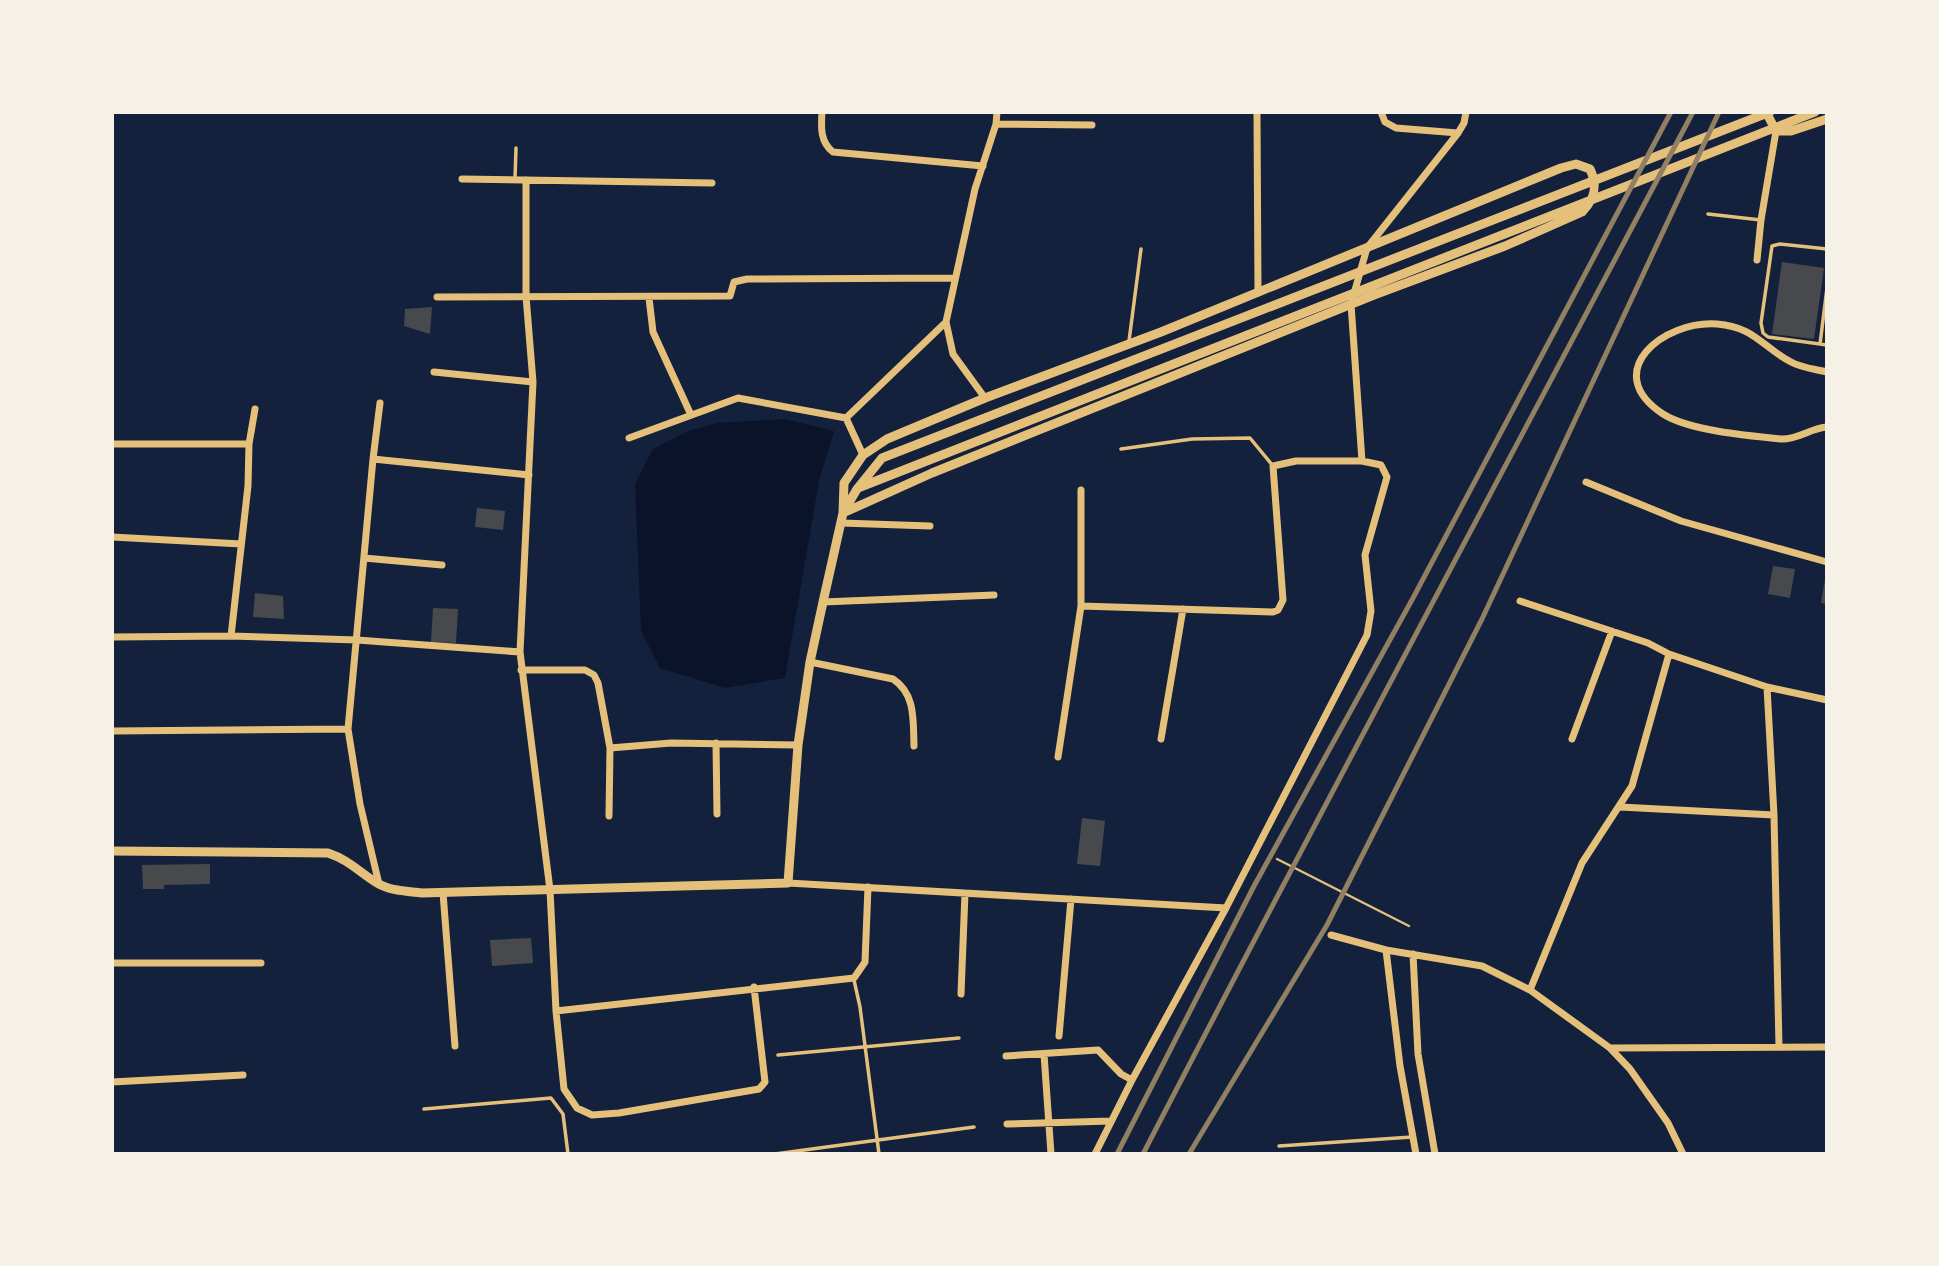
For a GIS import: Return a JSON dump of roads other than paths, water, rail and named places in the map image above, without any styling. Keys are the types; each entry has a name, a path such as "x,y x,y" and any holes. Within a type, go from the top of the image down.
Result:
{"street":[{"path":"822,112 823,139 826,147 833,152 983,166"},
{"path":"985,398 953,354 946,322 954,278 997,112"},
{"path":"1257,112 1258,293"},
{"path":"1381,112 1385,122 1396,128 1458,132"},
{"path":"1362,461 1351,304 1367,248 1458,132 1464,123 1466,112"},
{"path":"842,518 857,489 882,458 1768,112 1776,131 1760,220 1757,260"},
{"path":"857,489 1815,112"},
{"path":"1776,131 1791,131 1827,119"},
{"path":"996,124 1092,125"},
{"path":"788,883 798,744 810,662 842,518 844,483 863,455 887,439 985,398 1161,332 1561,168 1576,164 1590,169 1595,180 1595,192 1590,204 1582,212 1505,246 1351,304 932,473 842,518"},
{"path":"462,179 712,183"},
{"path":"526,180 526,296 533,382 520,652 550,890 556,1011 564,1089 577,1108 592,1115 619,1113 759,1089 765,1082 754,987"},
{"path":"437,297 730,296 734,282 747,279 954,278"},
{"path":"649,298 653,332 691,415"},
{"path":"846,418 946,322"},
{"path":"1827,372 1793,364 1756,336 1740,328 1716,324 1694,325 1670,332 1651,344 1636,371 1639,391 1649,403 1665,415 1689,424 1782,439 1798,437 1815,428 1827,427"},
{"path":"434,372 533,382"},
{"path":"629,438 738,398 846,418"},
{"path":"379,884 360,804 348,729 380,403"},
{"path":"231,636 248,486 249,444 255,409"},
{"path":"846,418 863,455"},
{"path":"112,444 249,444"},
{"path":"373,459 529,475"},
{"path":"1081,606 1273,612 1282,607 1283,600 1273,466 1296,461 1362,461 1381,465 1387,477 1365,555 1371,611 1367,635 1095,1154"},
{"path":"1586,482 1681,521 1827,562"},
{"path":"1058,757 1081,606 1082,490"},
{"path":"842,518 930,526"},
{"path":"112,537 241,544"},
{"path":"364,558 442,565"},
{"path":"823,602 994,595"},
{"path":"1520,601 1648,643 1669,654 1766,687 1827,699"},
{"path":"1161,740 1182,609"},
{"path":"1572,738 1612,631"},
{"path":"112,637 231,636 357,640 520,652"},
{"path":"1530,990 1581,863 1632,786 1669,654"},
{"path":"810,662 892,679 903,686 909,695 914,746"},
{"path":"521,670 585,670 594,675 598,683 610,748 609,816"},
{"path":"1766,687 1774,815 1780,1047"},
{"path":"112,731 348,729"},
{"path":"610,748 671,743 798,744"},
{"path":"716,743 717,814"},
{"path":"1620,807 1774,815"},
{"path":"112,851 328,853 346,859 379,884 398,890 443,892 788,883 1226,908"},
{"path":"556,1011 854,978 865,962 869,887"},
{"path":"443,892 454,1046"},
{"path":"961,994 965,893"},
{"path":"1059,1036 1071,899"},
{"path":"1331,935 1386,950 1482,966 1530,990 1610,1048 1630,1069 1668,1123 1683,1154"},
{"path":"1386,950 1396,1040 1416,1154"},
{"path":"1413,954 1418,1054 1436,1154"},
{"path":"112,963 261,963"},
{"path":"1610,1048 1827,1047"},
{"path":"1006,1056 1098,1050 1121,1074 1132,1080"},
{"path":"1044,1054 1051,1154"},
{"path":"112,1082 243,1075"},
{"path":"1007,1124 1111,1121"}],"lane":[{"path":"515,179 516,148"},
{"path":"1708,214 1760,220"},
{"path":"1827,249 1780,244 1772,246 1760,323 1763,333 1768,337 1827,345"},
{"path":"1129,342 1141,249"},
{"path":"1820,344 1827,288"},
{"path":"1121,449 1192,439 1250,438 1273,466"},
{"path":"854,978 879,1154"},
{"path":"778,1055 959,1038"},
{"path":"424,1109 551,1098 563,1114 568,1154"},
{"path":"775,1154 974,1127"},
{"path":"1279,1146 1412,1137"}],"water":[{"path":"785,419 834,431 819,481 785,678 725,688 660,668 641,631 635,484 653,449 688,431 717,423"}],"railway":[{"path":"1117,1154 1254,886 1413,598 1671,112"},
{"path":"1143,1154 1693,112"},
{"path":"1189,1154 1327,925 1482,619 1719,112"}]}
